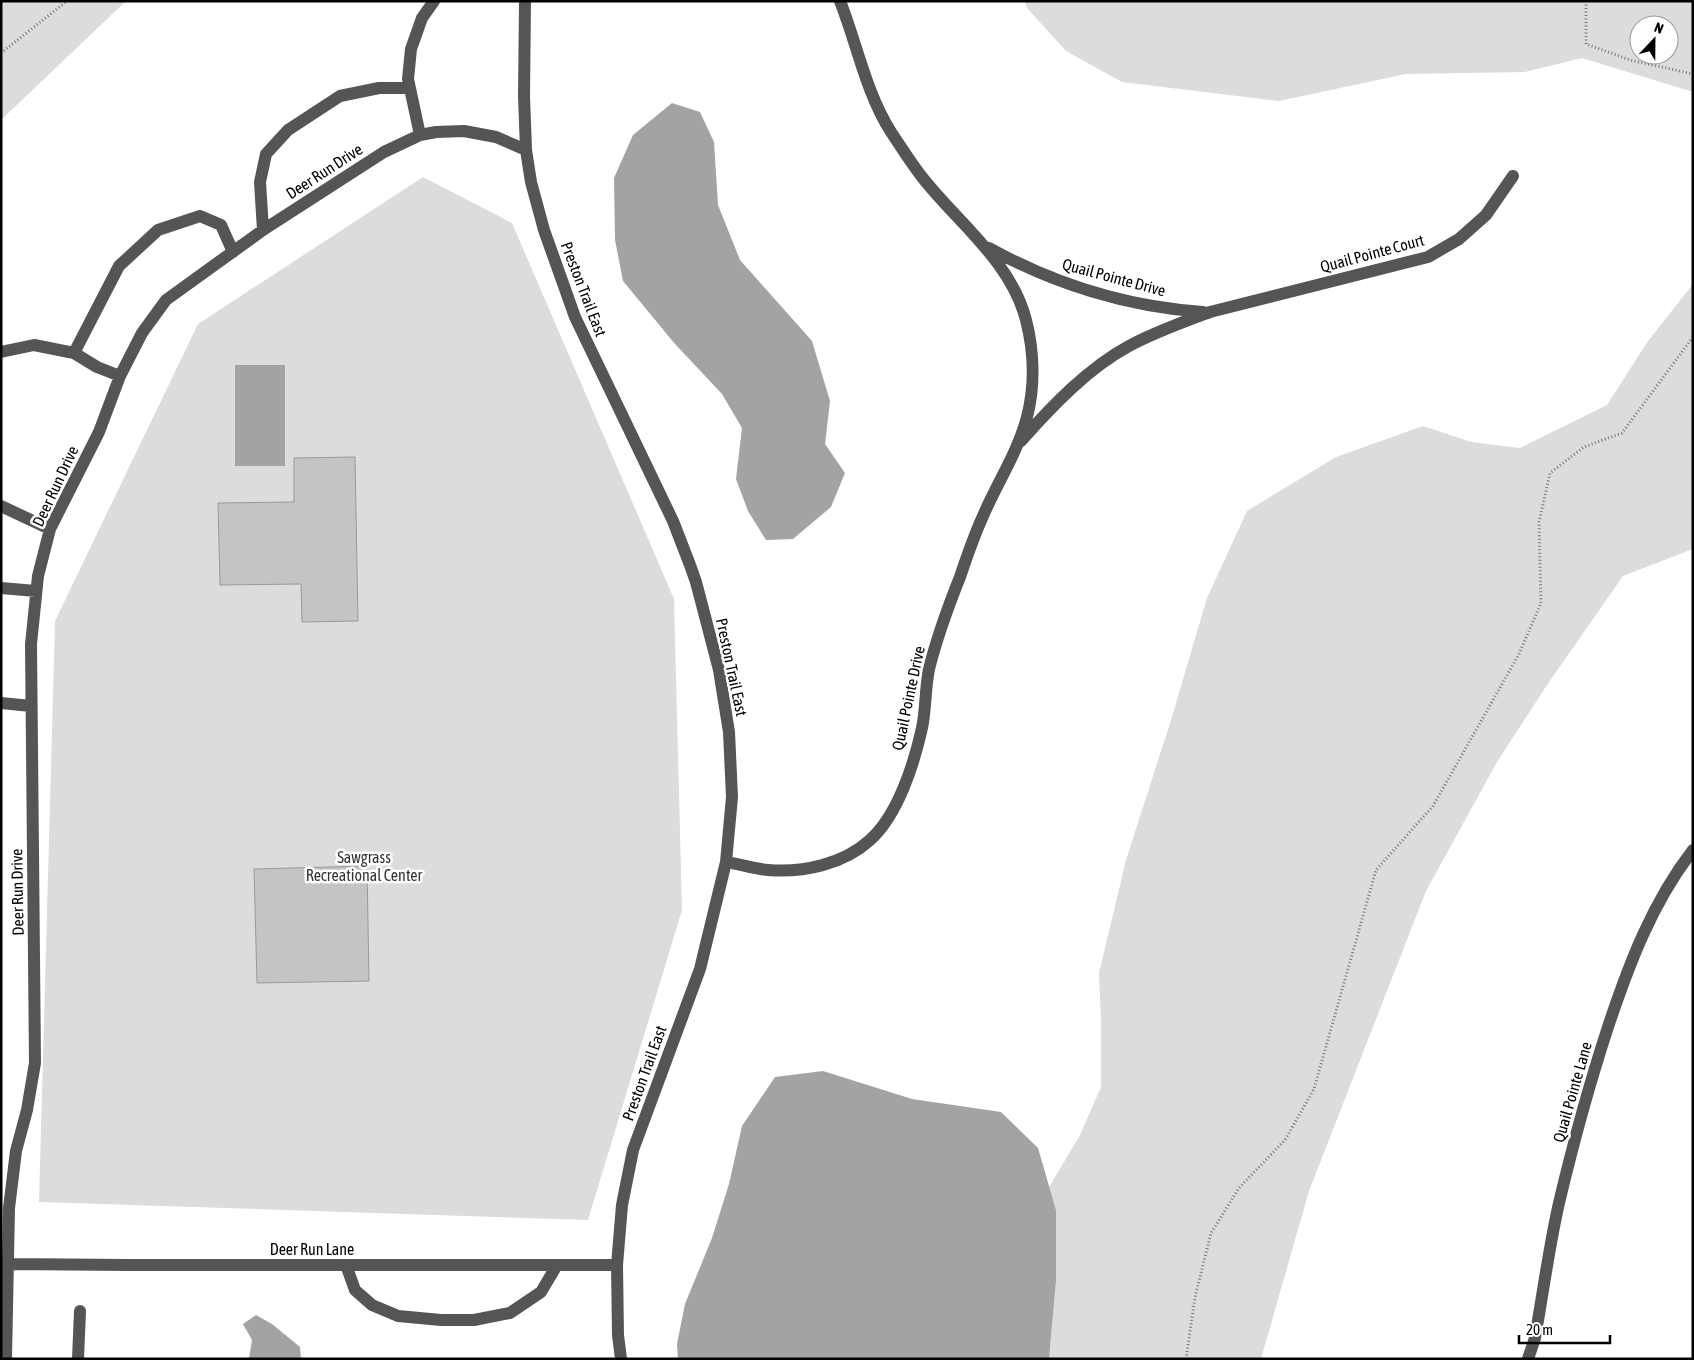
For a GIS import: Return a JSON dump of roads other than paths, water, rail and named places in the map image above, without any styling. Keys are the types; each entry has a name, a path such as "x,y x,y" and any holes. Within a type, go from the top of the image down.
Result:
{"street":[{"path":"420,135 408,79 411,49 422,18 434,1"},
{"name":"Preston Trail East","path":"524,1 526,150 531,182 544,230 574,317 673,520 696,582 719,670 729,732 732,797 726,862 700,969 633,1150 622,1205 616,1265 618,1335 621,1359"},
{"name":"Quail Pointe Drive","path":"726,862 768,870 812,868 843,858 870,840 891,814 906,780 922,727 929,672 939,631 982,516 1017,446 1032,390 1032,346 1026,317 1013,289 986,247 922,177 889,129 864,75 853,33 840,1"},
{"path":"263,230 260,182 266,154 288,130 340,96 380,88 409,88"},
{"name":"Deer Run Drive","path":"6,1359 9,1208 16,1151 27,1110 34,1062 31,644 38,576 50,529 99,432 120,376 142,333 166,300 263,230 384,152 420,135 436,132 464,131 496,137 526,150"},
{"name":"Quail Pointe Court","path":"1210,312 1428,257 1459,239 1486,215 1513,176"},
{"path":"74,353 119,266 158,230 200,216 221,225 233,252"},
{"name":"Quail Pointe Drive","path":"986,247 1013,262 1079,288 1145,306 1210,312"},
{"name":"Quail Pointe Drive","path":"1017,446 1057,401 1103,363 1128,346 1210,312"},
{"path":"1,352 34,345 74,353 97,367 120,376"},
{"path":"1,506 50,529"},
{"path":"1,588 36,591"},
{"path":"1,703 31,706"},
{"name":"Quail Pointe Lane","path":"1528,1359 1535,1338 1559,1204 1589,1085 1625,974 1643,931 1678,870 1693,850"},
{"name":"Deer Run Lane","path":"7,1264 616,1265"},
{"path":"346,1265 355,1290 372,1305 398,1316 440,1320 474,1320 510,1313 541,1292 557,1265"},
{"path":"78,1359 80,1311"}],"park label":[{"name":"Sawgrass Recreational Center","path":"364,866"}]}
